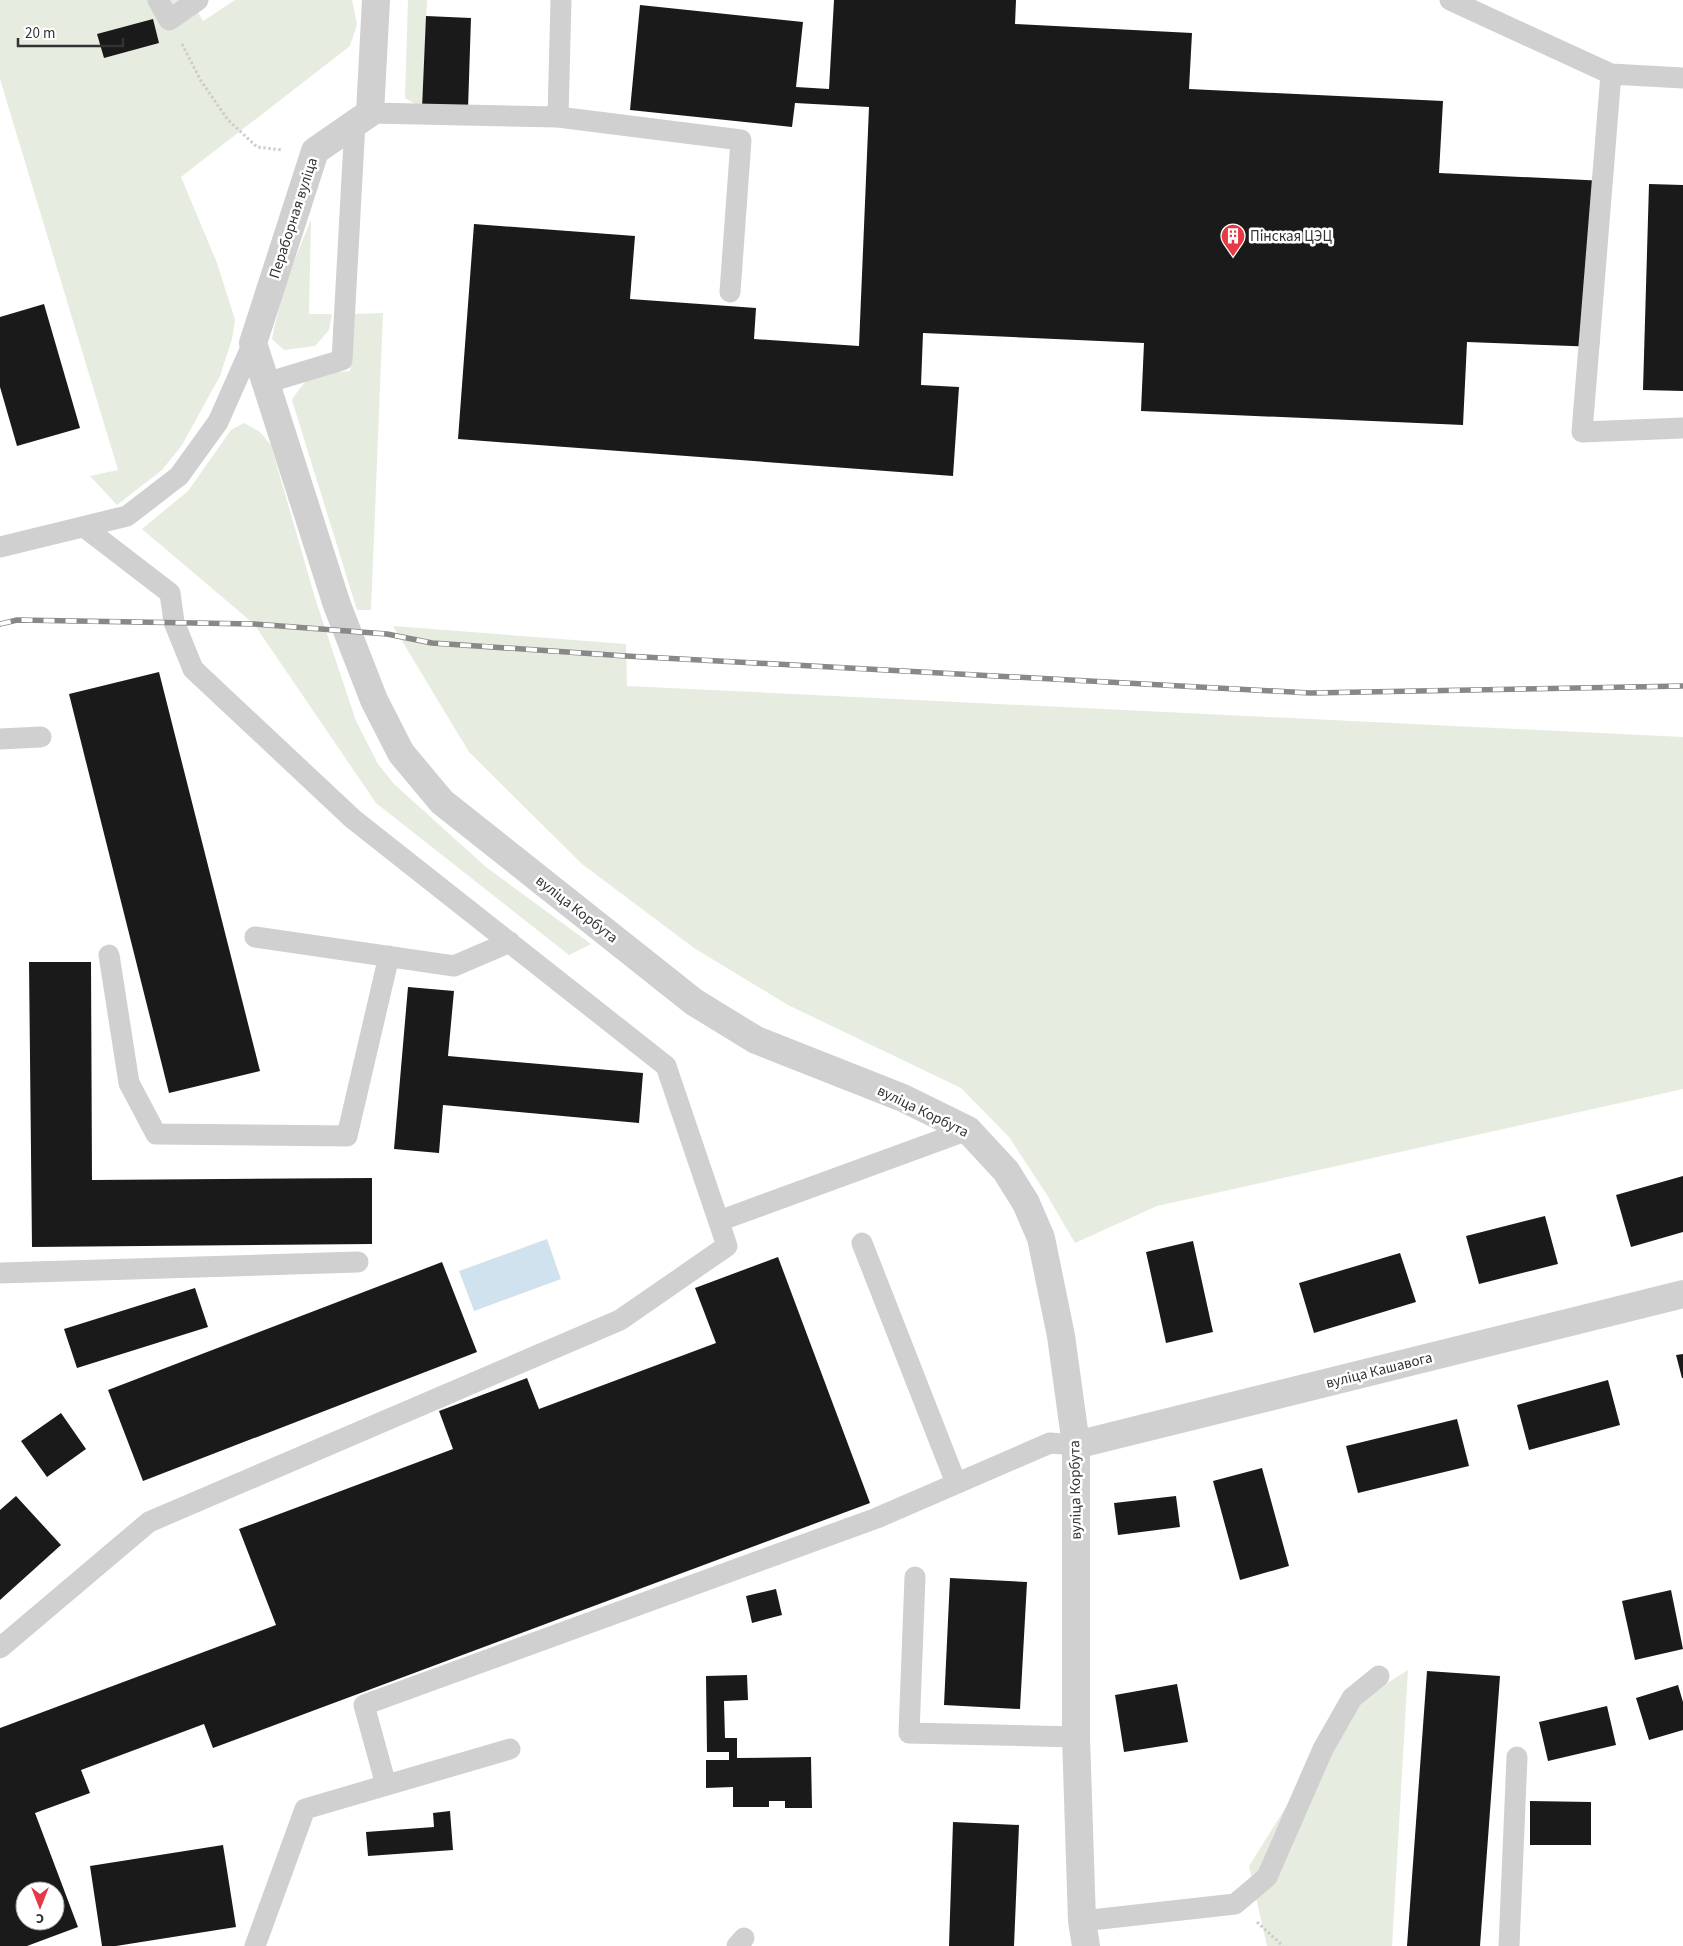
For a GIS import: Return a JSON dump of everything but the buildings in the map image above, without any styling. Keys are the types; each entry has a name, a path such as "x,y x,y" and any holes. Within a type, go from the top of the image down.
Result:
{"street":[{"path":"363,118 376,0"},
{"name":"Пераборная вуліца","path":"253,343 315,151 363,118"},
{"path":"253,343 266,383"},
{"name":"вуліца Корбута","path":"266,383 337,605 374,700 402,754 442,802 694,1002 756,1040 903,1098 968,1130 1006,1171 1026,1203 1041,1238 1061,1336 1076,1445 1076,1737 1084,1933"},
{"name":"вуліца Кашавога","path":"1076,1445 1683,1294"}],"lane":[{"path":"158,0 169,20 198,0"},
{"path":"558,118 561,0"},
{"path":"1450,0 1611,74 1683,78"},
{"path":"1611,74 1582,432 1683,428"},
{"path":"266,383 342,360 363,118 558,118 741,140 730,292"},
{"name":"Пераборная вуліца","path":"0,547 127,516 179,476 218,422 253,343"},
{"path":"0,1648 149,1522 620,1320 727,1246 666,1066 353,819 192,669 174,622 170,593 84,527"},
{"path":"0,739 41,737"},
{"path":"255,937 454,966 510,942"},
{"path":"109,955 129,1083 156,1134 347,1136 389,956"},
{"path":"718,1221 968,1130"},
{"path":"862,1243 956,1483"},
{"path":"0,1273 358,1262"},
{"path":"386,1785 364,1705 877,1518 1050,1443 1076,1445"},
{"path":"915,1577 909,1733 1076,1737"},
{"path":"1084,1933 1236,1904 1267,1877 1328,1741 1352,1698 1379,1676"},
{"path":"255,1946 305,1810 510,1749"},
{"path":"1509,1946 1517,1757"}],"path":[{"path":"169,20 201,81 223,112 257,147 272,150 315,151"}],"shaded area":[{"path":"0,0 191,0 203,21 235,0 352,0 357,24 350,46 181,177 217,263 235,320 232,339 220,376 182,445 162,470 117,505 90,476 118,470 0,79"},
{"path":"408,0 427,0 422,108 405,98"},
{"path":"311,220 309,314 332,314 329,330 315,346 284,350 272,339 288,279"},
{"path":"383,313 371,610 357,610 292,400 304,383 316,375 350,371 354,314"},
{"path":"244,423 260,432 271,445 315,598 356,721 378,764 394,784 486,867 591,944 569,955 376,803 254,624 142,529 188,491 231,430"},
{"path":"393,626 626,644 627,686 1683,737 1683,1089 1157,1206 1075,1243 1047,1195 1009,1137 961,1088 788,1005 694,948 582,864 469,752"},
{"path":"1408,1670 1392,1946 1267,1946 1249,1866 1348,1708"}],"water":[{"path":"547,1239 561,1279 474,1311 459,1271"}],"railway":[{"path":"0,624 17,620 254,624 387,634 432,643 626,656 1310,693 1683,686"}],"place":[{"name":"Пінская ЦЭЦ","path":"1233,257"}]}
